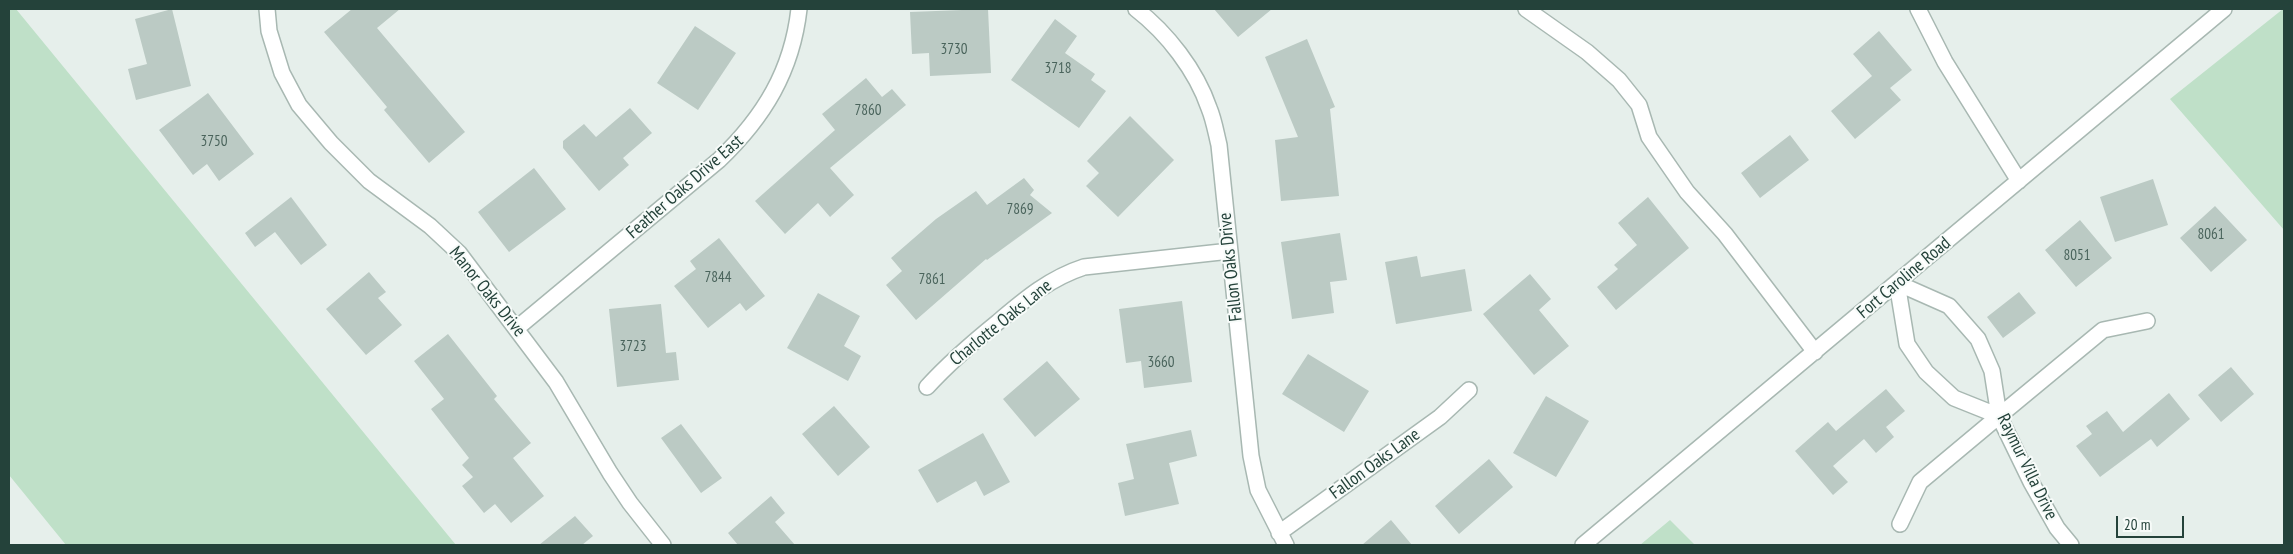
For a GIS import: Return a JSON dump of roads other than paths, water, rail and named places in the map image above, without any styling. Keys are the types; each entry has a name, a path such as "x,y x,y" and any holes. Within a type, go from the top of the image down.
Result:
{"street":[{"name":"Manor Oaks Drive","path":"267,9 269,31 282,73 299,104 331,143 369,181 430,226 459,253 556,382 630,503 663,545"},
{"name":"Feather Oaks Drive East","path":"517,328 743,138 763,111 786,67 796,37 799,9"},
{"name":"Fallon Oaks Drive","path":"1136,9 1166,36 1191,72 1209,107 1219,146 1251,456 1258,490 1282,539"},
{"path":"1526,9 1587,52 1619,80 1639,105 1649,137 1687,192 1725,234 1815,352"},
{"path":"1918,9 1945,62 2019,181"},
{"name":"Fort Caroline Road","path":"1582,545 2224,9"},
{"name":"Charlotte Oaks Lane","path":"927,387 953,359 1040,287 1065,273 1084,267 1230,251"},
{"path":"1897,283 1907,344 1926,372 1954,398 1998,416"},
{"name":"Raymur Villa Drive","path":"1897,283 1949,306 1978,339 1992,371 1998,416 2035,490 2057,528 2071,545"},
{"path":"1900,524 1920,482 2103,330 2148,321"},
{"name":"Fallon Oaks Lane","path":"1282,539 1440,417 1469,390"}]}
